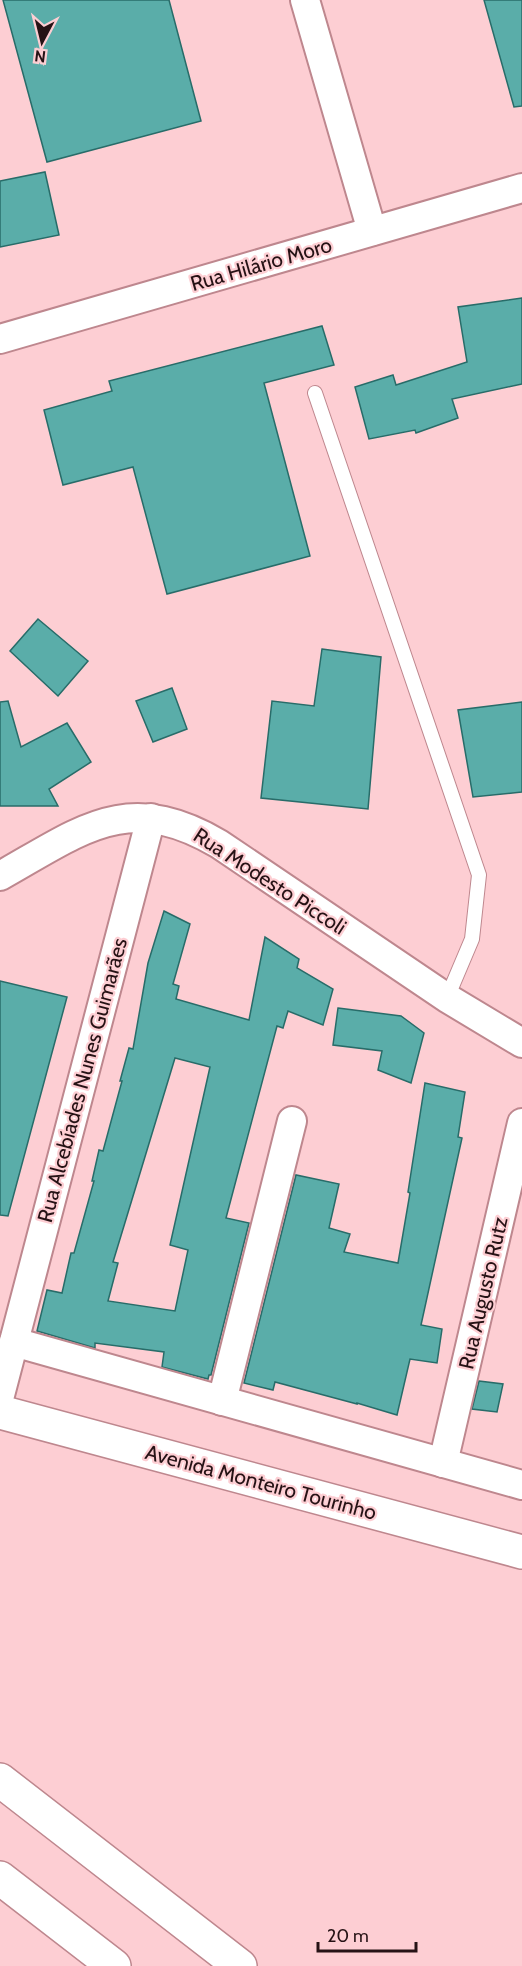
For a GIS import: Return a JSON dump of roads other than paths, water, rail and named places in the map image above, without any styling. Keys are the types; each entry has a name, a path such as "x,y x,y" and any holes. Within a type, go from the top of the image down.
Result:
{"main road":[{"name":"Avenida Monteiro Tourinho","path":"0,1412 522,1552"},
{"path":"0,1779 240,1966"},
{"path":"0,1878 114,1966"}],"street":[{"path":"305,0 372,231"},
{"name":"Rua Hilário Moro","path":"0,339 522,188"},
{"name":"Rua Modesto Piccoli","path":"0,876 92,826 112,820 151,818 177,824 199,832 219,844 447,998 522,1043"},
{"name":"Rua Alcebíades Nunes Guimarães","path":"0,1395 151,818"},
{"path":"222,1401 292,1120"},
{"name":"Rua Augusto Rutz","path":"443,1463 522,1124"},
{"path":"14,1342 522,1485"}],"lane":[{"path":"315,393 479,874 472,939 447,998"}]}
